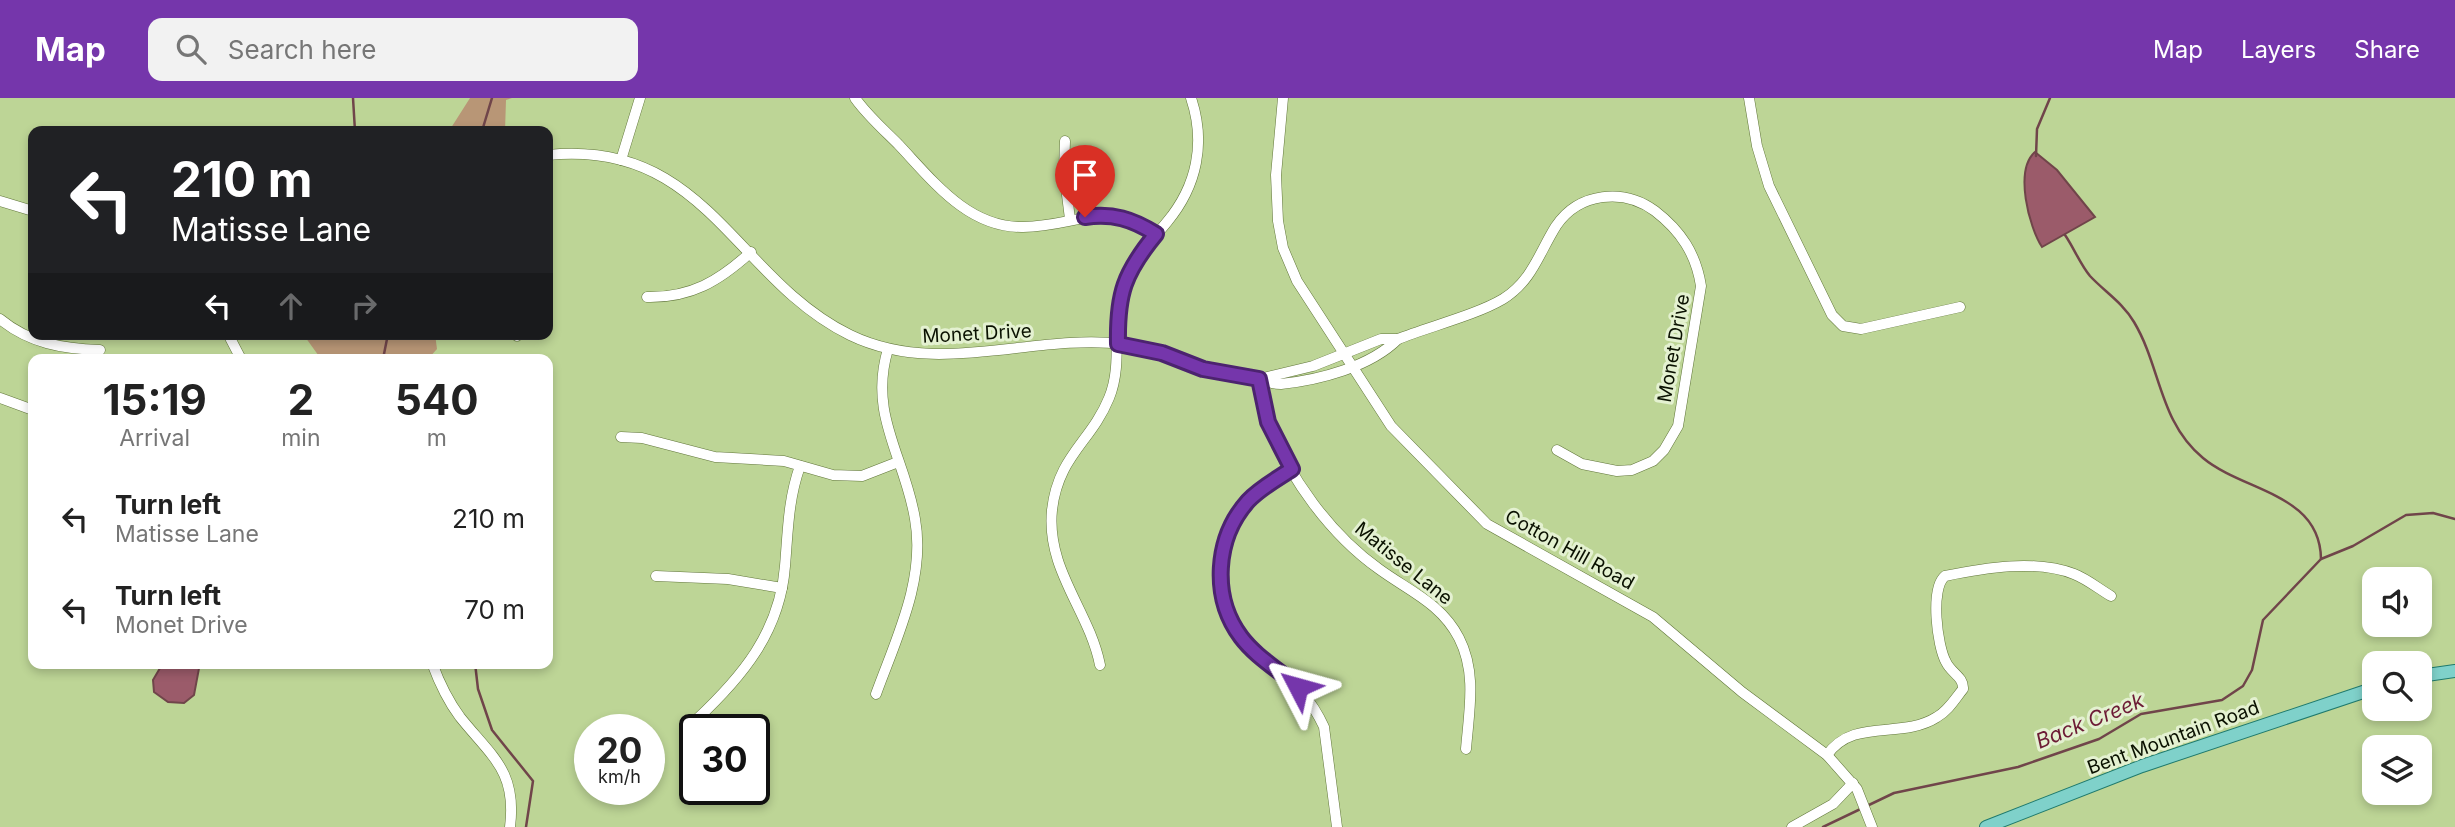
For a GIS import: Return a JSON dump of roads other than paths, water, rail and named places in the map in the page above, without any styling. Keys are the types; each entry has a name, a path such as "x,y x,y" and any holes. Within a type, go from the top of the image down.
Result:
{"main road":[{"path":"2432,674 2455,671"},
{"name":"Bent Mountain Road","path":"1986,827 2142,766 2362,692"}],"street":[{"path":"621,160 640,98"},
{"path":"855,98 947,194 967,211 1007,226 1034,226 1112,215 1139,223 1156,234"},
{"path":"1100,665 1091,632 1058,567 1052,513 1058,478 1109,398 1118,344 1118,309 1125,281 1156,234 1179,208 1194,175 1199,140 1191,98"},
{"name":"Cotton Hill Road","path":"1283,98 1276,175 1280,235 1297,281 1391,426 1487,524 1653,617 1742,692 1828,755 1853,783 1872,827"},
{"path":"1749,98 1757,146 1769,186 1832,315 1838,322 1861,329 1961,307"},
{"path":"1065,141 1064,171 1070,219"},
{"name":"Monet Drive","path":"553,155 580,154 621,160 649,170 683,188 796,298 825,321 850,335 888,349 945,355 1118,344 1162,353 1203,369 1259,379 1269,384 1297,382 1351,367 1386,351 1398,339"},
{"name":"Monet Drive","path":"1259,379 1313,366 1381,339 1398,339 1502,299 1535,267 1557,224 1581,204 1599,196 1620,196 1652,209 1671,224 1688,244 1698,266 1701,286 1678,426 1653,461 1632,470 1598,469 1557,450"},
{"path":"0,201 28,209"},
{"path":"647,297 680,295 708,286 751,252"},
{"path":"0,319 28,337"},
{"path":"37,340 100,350"},
{"path":"876,694 911,597 916,558 916,519 881,397 888,349"},
{"name":"Matisse Lane","path":"1259,379 1268,422 1292,469 1346,542 1381,571 1427,600 1451,625 1465,654 1470,672 1466,748"},
{"path":"0,398 28,408"},
{"path":"621,437 642,438 694,454 768,458 848,476 862,476 898,462"},
{"path":"702,714 748,667 768,632 782,588 788,508 800,466"},
{"path":"1292,469 1255,494 1237,515 1222,551 1220,582 1227,612 1241,637 1298,687 1320,720 1337,827"},
{"path":"1828,755 1835,744 1853,734 1902,729 1929,722 1947,710 1963,689 1963,681 1946,662 1938,637 1937,592 1939,582 1945,576 1996,568 2054,569 2077,575 2111,596"},
{"path":"656,576 728,579 782,588"},
{"path":"435,669 459,716 502,769 512,793 510,827"},
{"path":"1793,827 1833,804 1853,783"}],"waterway":[{"path":"353,98 355,126"},
{"path":"484,126 492,98"},
{"path":"2036,156 2037,129 2050,98"},
{"path":"2065,235 2090,276 2130,315 2143,339 2169,411 2189,444 2203,458 2220,469 2294,507 2308,520 2317,537 2321,559"},
{"path":"384,354 387,340"},
{"name":"Back Creek","path":"1823,827 1894,793 2018,767 2099,739 2141,714 2222,700 2243,686 2252,670 2263,620 2321,559 2353,546 2406,515 2433,513 2455,519"},
{"path":"476,669 478,689 492,730 533,781 526,827"}]}
